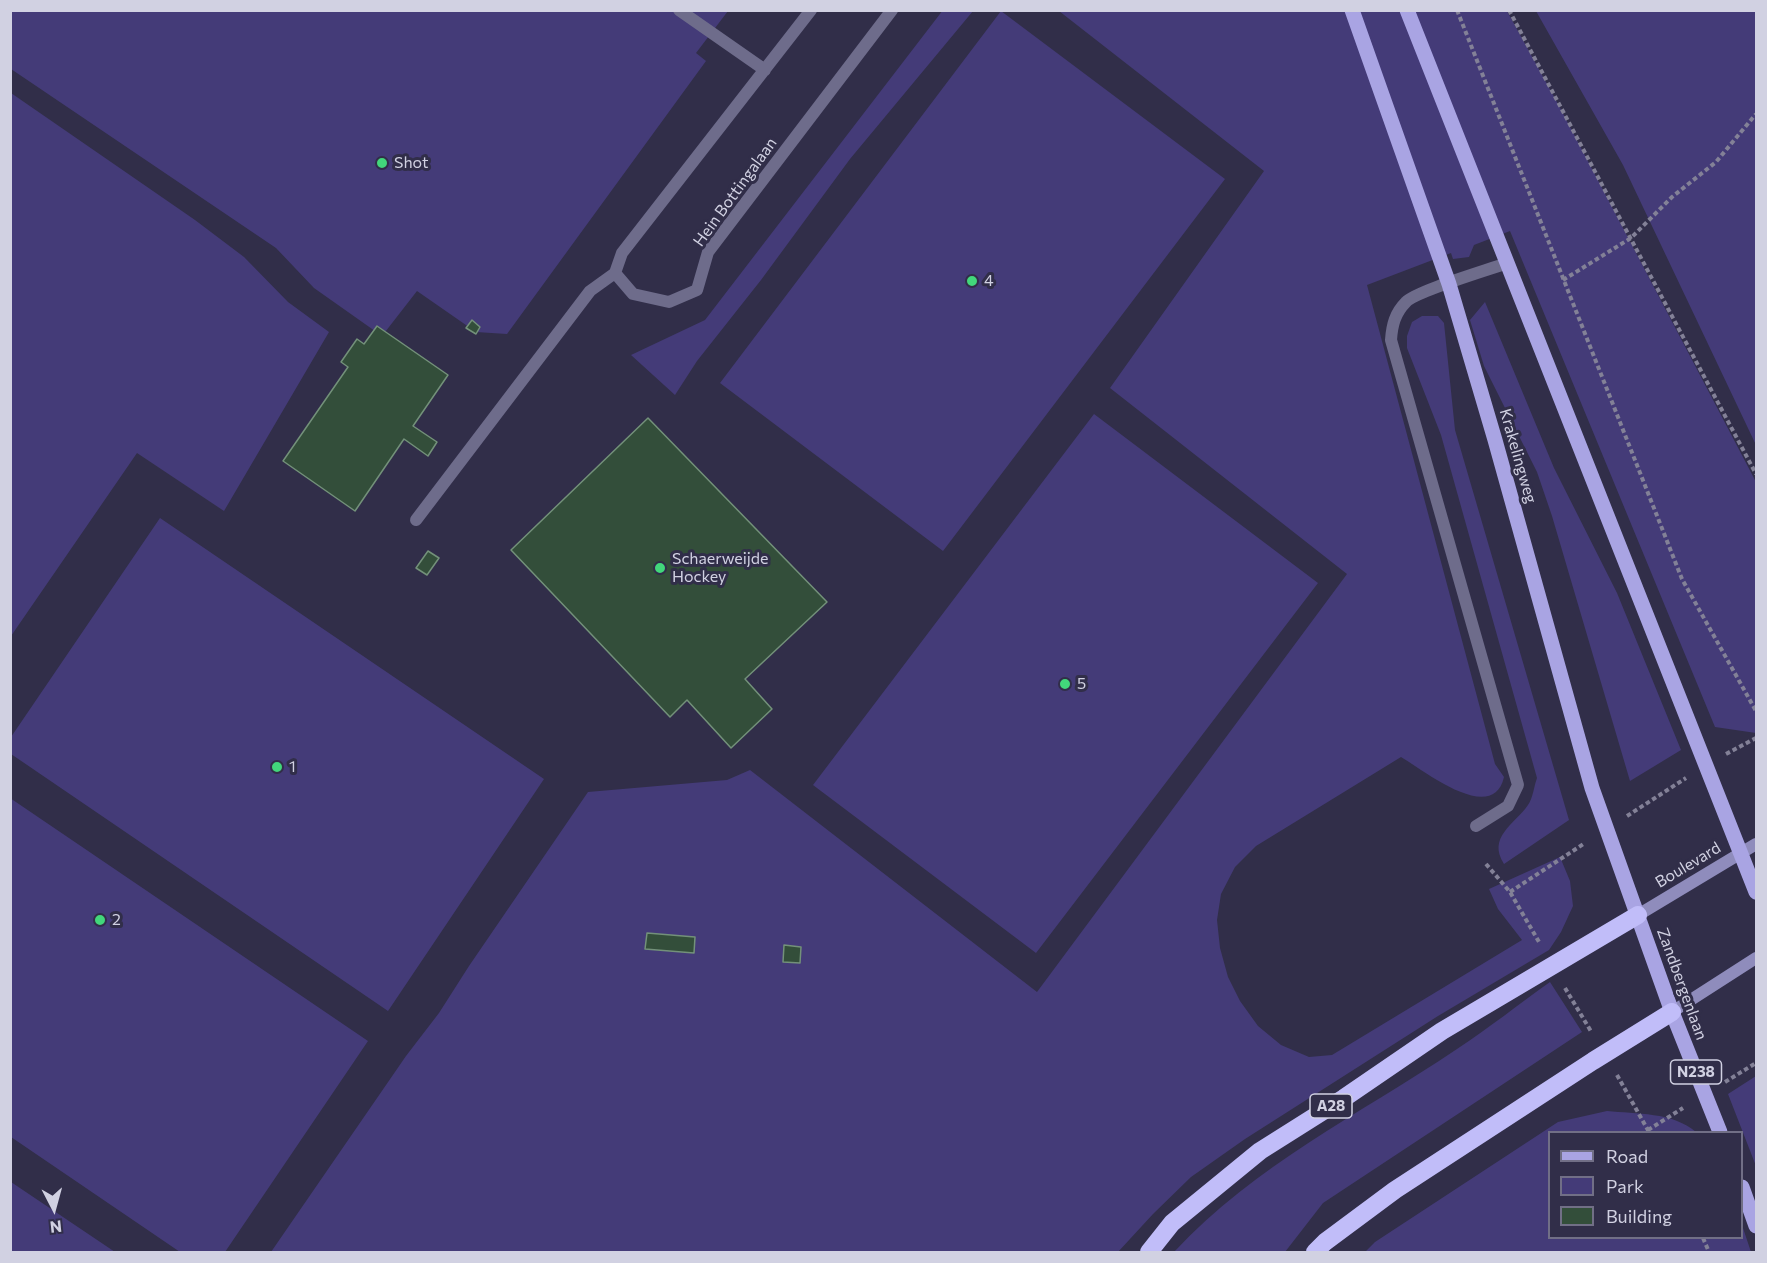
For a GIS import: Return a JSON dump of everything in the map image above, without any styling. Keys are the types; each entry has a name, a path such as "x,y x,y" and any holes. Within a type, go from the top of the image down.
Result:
{"highway":[{"name":"A28","path":"1149,1252 1172,1223 1260,1151 1344,1098 1442,1031 1638,915"},
{"path":"1315,1252 1395,1190 1672,1012"}],"main road":[{"name":"Krakelingweg","path":"1352,10 1449,284 1592,788 1638,915"},
{"path":"1407,10 1756,892"},
{"name":"Boulevard","path":"1638,915 1756,844"},
{"name":"Zandbergenlaan","path":"1638,915 1672,1012 1720,1131"},
{"path":"1672,1012 1756,958"},
{"path":"1743,1191 1756,1226"}],"lane":[{"path":"679,10 765,70"},
{"path":"416,520 590,291 615,273 622,253 811,10"},
{"name":"Hein Bottingalaan","path":"615,273 633,294 669,302 697,290 708,252 892,10"},
{"path":"1476,826 1508,806 1518,785 1391,340 1396,314 1407,300 1507,263"}],"path":[{"path":"1458,10 1682,579 1756,711"},
{"path":"1509,10 1756,474"},
{"path":"1563,280 1631,238 1672,197 1716,162 1756,114"},
{"path":"1510,892 1707,766 1756,738"},
{"path":"1486,864 1510,892 1648,1131"}],"green space":[{"path":"943,10 973,11 850,159 761,280 697,361 675,395 631,355 705,320"},
{"name":"Shot","path":"10,11 728,11 696,53 706,61 507,334 476,332 417,291 382,336 314,288 276,248 11,69"},
{"name":"4","path":"1001,11 1225,179 943,551 720,383"},
{"path":"1059,11 1507,11 1756,482 1756,733 1715,727 1510,231 1474,245 1469,257 1453,259 1451,253 1367,285 1495,764 1504,777 1497,791 1486,796 1472,796 1440,782 1401,757 1256,846 1235,867 1221,894 1217,920 1220,948 1228,977 1240,1001 1258,1026 1281,1045 1309,1057 1332,1055 1522,940 1498,909 1489,889 1560,857 1570,881 1573,906 1561,932 1549,950 1438,1016 1245,1139 1191,1177 1118,1252 271,1252 406,1056 439,1013 588,792 727,780 750,770 1037,992 1347,574 1110,388 1264,171"},
{"path":"1536,11 1756,11 1756,445 1623,165"},
{"path":"11,93 195,220 244,257 288,302 329,332 224,511 137,453 11,636"},
{"path":"1485,302 1554,468 1617,593 1681,750 1630,781 1537,472 1484,366 1470,320"},
{"path":"1422,316 1438,316 1444,323 1455,430 1569,820 1504,864 1500,855 1500,839 1528,805 1537,778 1441,435 1407,348 1407,336 1412,322"},
{"name":"5","path":"1094,414 1318,583 1036,953 813,785"},
{"name":"1","path":"160,518 544,779 388,1011 11,754 11,737"},
{"name":"2","path":"10,798 368,1041 225,1252 180,1252 11,1137"},
{"path":"1550,982 1582,1032 1323,1203 1285,1252 1174,1252 1239,1192 1274,1166 1481,1033"},
{"path":"1756,1076 1756,1166 1743,1131 1728,1094"},
{"path":"1607,1111 1665,1117 1687,1125 1695,1131 1548,1131 1548,1239 1743,1239 1743,1228 1751,1252 1365,1252 1375,1242 1558,1122"},
{"path":"11,1182 115,1252 11,1252"}],"building":[{"path":"472,320 480,327 476,334 466,328"},
{"path":"377,326 448,375 413,426 437,442 428,456 404,439 355,511 283,461 348,367 341,362 357,339 364,344"},
{"name":"Schaerweijde Hockey","path":"648,418 827,602 745,679 772,709 731,748 687,700 670,717 511,550"},
{"path":"428,551 439,558 427,575 416,568"},
{"path":"647,933 695,937 694,953 645,949"},
{"path":"784,945 801,947 800,963 783,962"}],"place":[{"name":"Shot","path":"382,163"},
{"name":"4","path":"972,281"},
{"name":"Schaerweijde Hockey","path":"660,568"},
{"name":"5","path":"1065,684"},
{"name":"1","path":"277,767"},
{"name":"2","path":"100,920"}]}
